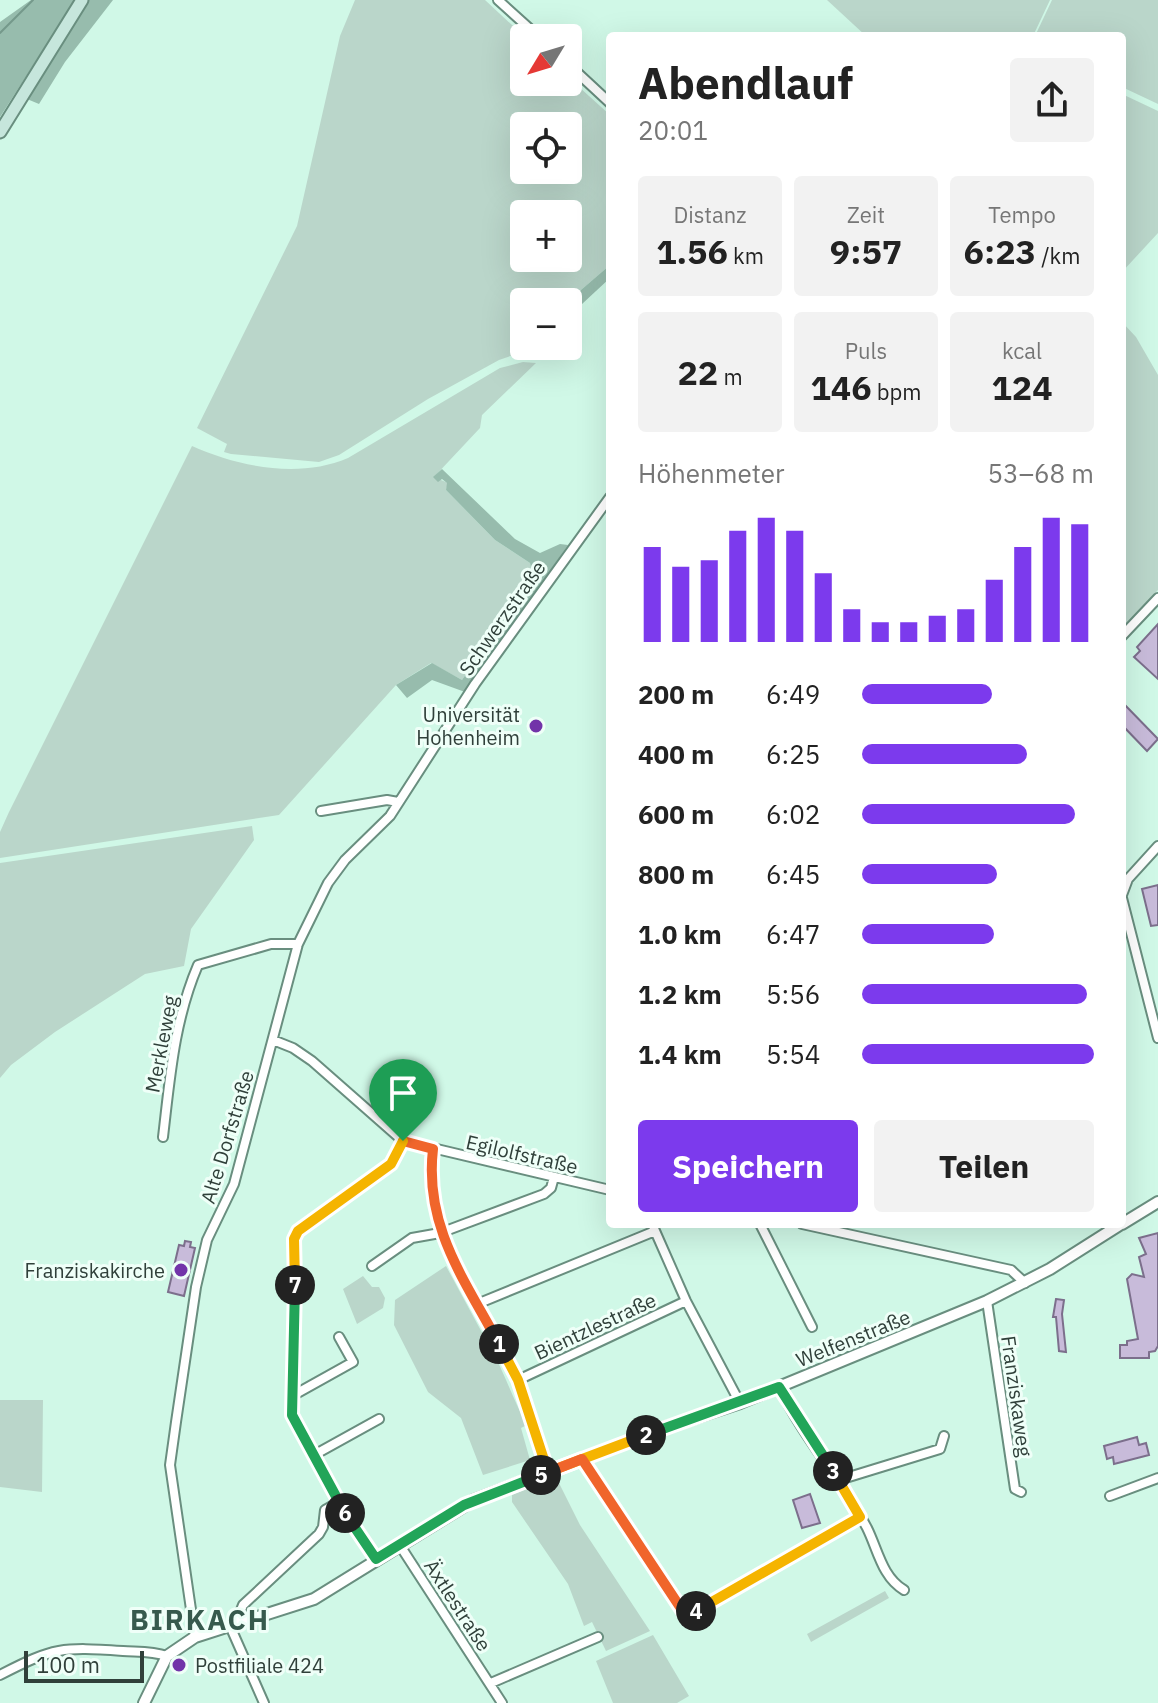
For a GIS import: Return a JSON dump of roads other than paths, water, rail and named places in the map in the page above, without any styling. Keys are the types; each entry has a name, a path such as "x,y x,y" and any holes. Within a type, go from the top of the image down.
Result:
{"main road":[{"path":"0,132 82,0"}],"street":[{"path":"498,0 525,24"},
{"path":"582,77 606,99"},
{"name":"Schwerzstraße","path":"398,802 475,684 606,503"},
{"path":"1126,632 1158,598"},
{"path":"321,811 387,800 398,802"},
{"name":"Alte Dorfstraße","path":"195,1637 170,1465 196,1287 207,1240 234,1184 298,944 328,883 345,860 390,816 398,802"},
{"path":"1126,887 1158,846"},
{"path":"1126,904 1158,1038"},
{"name":"Merkleweg","path":"163,1137 169,1070 183,1000 198,965 271,944 298,944"},
{"name":"Egilolfstraße","path":"273,1040 293,1048 312,1061 403,1141 606,1189"},
{"path":"376,1559 339,1502 292,1415 294,1239 298,1231 391,1164 403,1141"},
{"path":"433,1149 431,1168 440,1233 518,1380 548,1472"},
{"path":"372,1266 412,1238 440,1233 544,1194 551,1188 554,1177"},
{"name":"Welfenstraße","path":"1126,1222 1158,1202"},
{"path":"477,1304 653,1228 686,1301 740,1403"},
{"path":"762,1228 812,1327"},
{"path":"820,1228 1011,1270 1025,1283"},
{"name":"Welfenstraße","path":"167,1656 195,1637 314,1599 474,1500 740,1403 987,1301 1025,1283 1115,1228"},
{"name":"Bientzlestraße","path":"518,1380 686,1301"},
{"name":"Franziskaweg","path":"987,1301 1015,1489 1021,1492"},
{"path":"292,1396 353,1362 339,1337"},
{"path":"779,1387 839,1480 884,1568 894,1584 904,1590"},
{"path":"314,1455 379,1419"},
{"path":"839,1480 940,1449 944,1436"},
{"path":"582,1459 684,1613 694,1612 860,1517"},
{"path":"1110,1496 1158,1478"},
{"path":"264,1703 235,1625 243,1605 319,1534 325,1510 339,1502"},
{"name":"Äxtlestraße","path":"399,1544 502,1703"},
{"path":"491,1683 598,1637"},
{"path":"0,1675 52,1651 85,1647 156,1652 167,1656 144,1703"}],"waterway":[{"path":"0,33 33,0"}],"place":[{"name":"Universität Hohenheim","path":"536,726"},
{"name":"Franziskakirche","path":"181,1270"},
{"name":"Postfiliale 424","path":"179,1665"}],"district":[{"name":"BIRKACH","path":"200,1619"}]}
